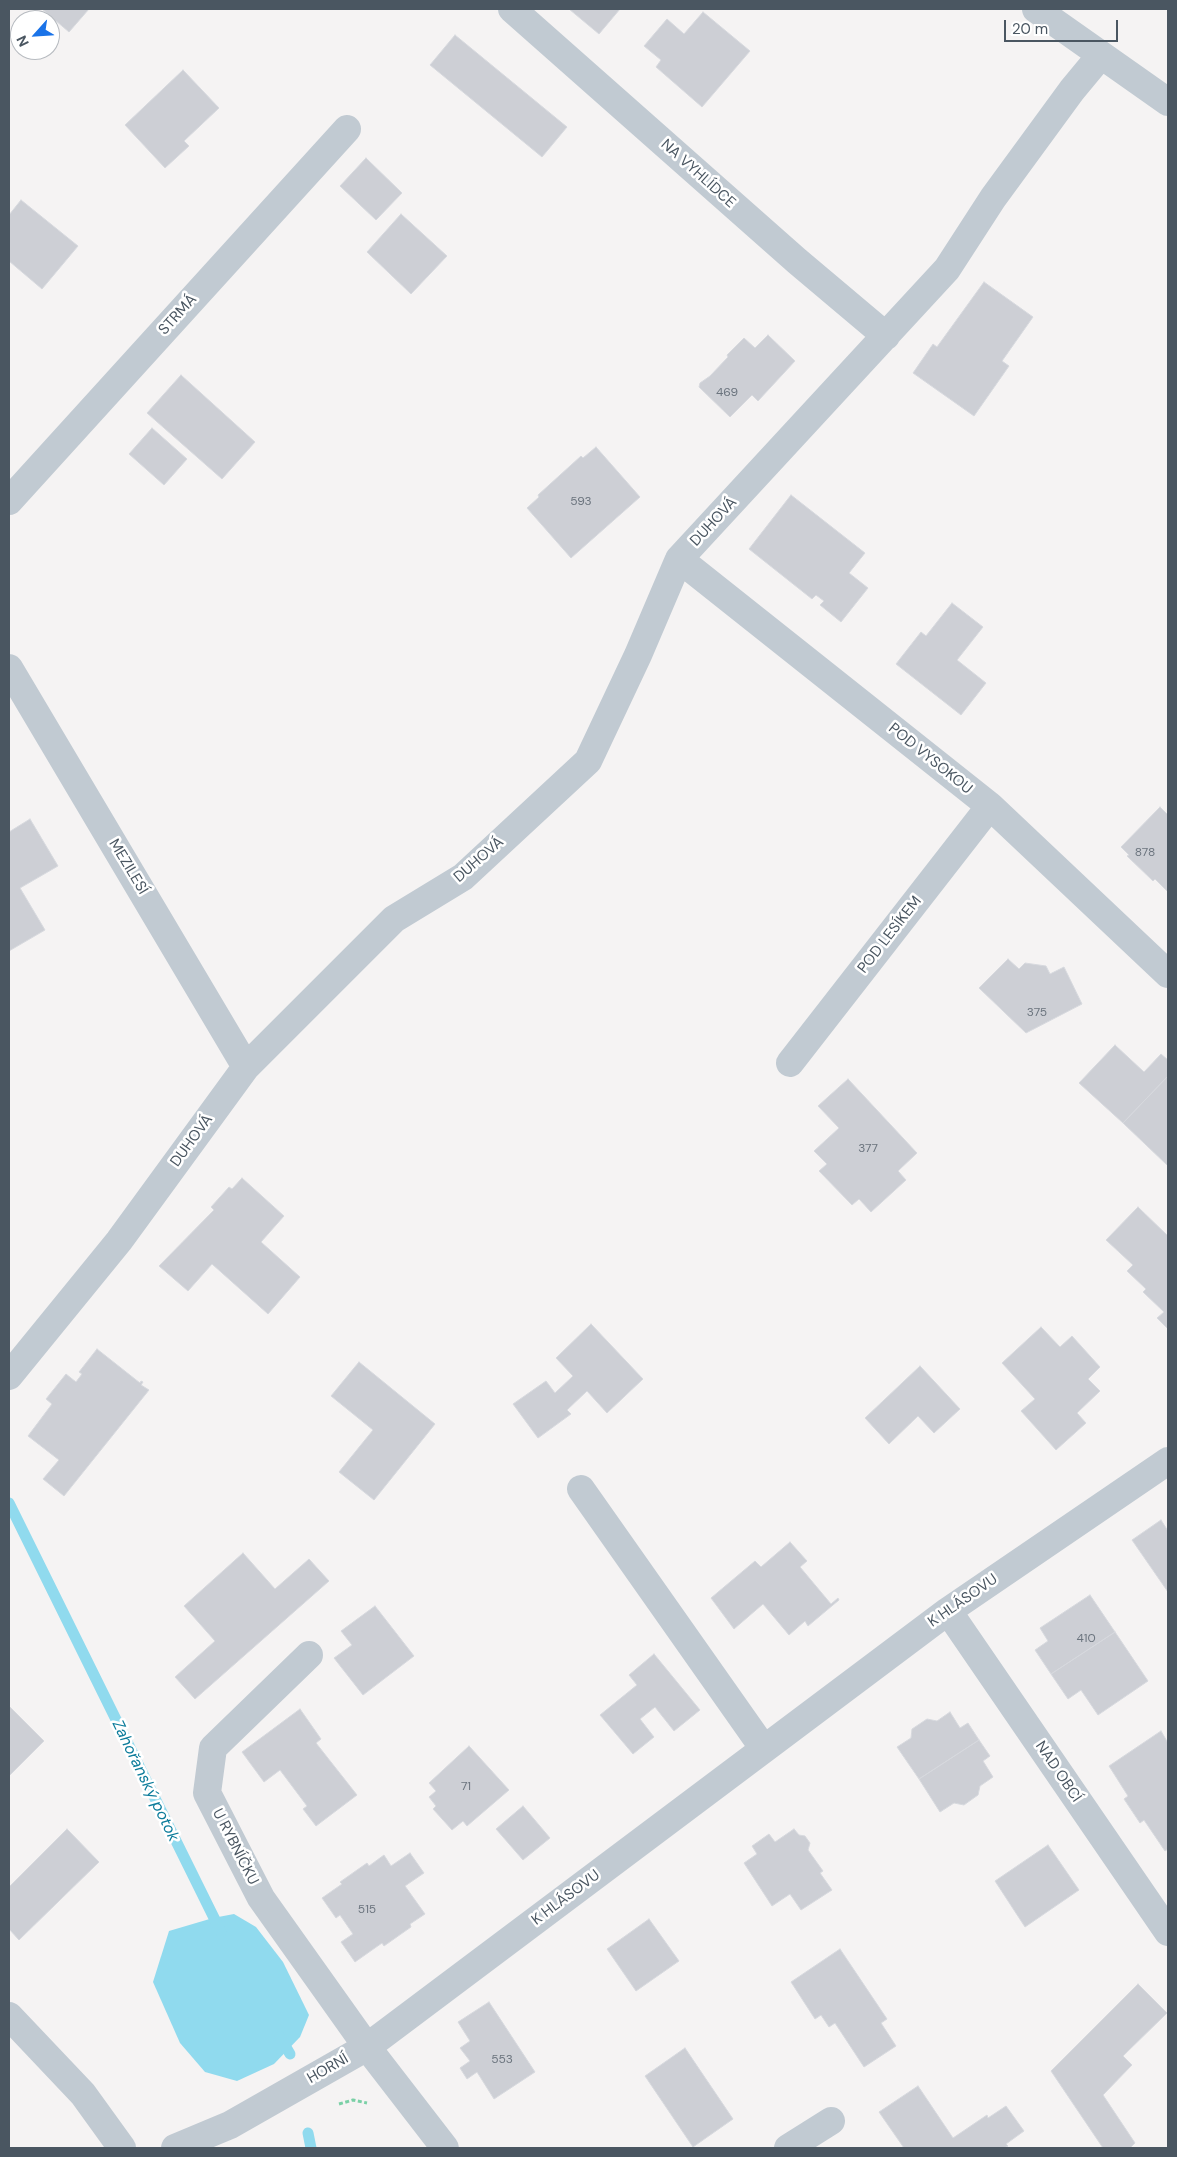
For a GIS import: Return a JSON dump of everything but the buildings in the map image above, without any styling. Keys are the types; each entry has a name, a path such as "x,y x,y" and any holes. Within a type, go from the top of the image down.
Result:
{"street":[{"name":"NA VYHLÍDCE","path":"512,9 797,261 886,336"},
{"path":"1036,9 1100,55 1165,94"},
{"name":"DUHOVÁ","path":"9,1376 119,1241 246,1067 394,919 463,877 588,761 638,655 679,559 947,268 993,198 1100,55"},
{"name":"STRMÁ","path":"9,501 346,129"},
{"name":"POD VYSOKOU","path":"679,559 990,806 1168,974"},
{"name":"MEZILESÍ","path":"9,668 246,1067"},
{"name":"POD LESÍKEM","path":"790,1063 990,806"},
{"name":"K HLÁSOVU","path":"367,2047 948,1611 1168,1461"},
{"path":"581,1489 764,1749"},
{"name":"NAD OBCÍ","path":"948,1611 1168,1932"},
{"name":"U RYBNÍČKU","path":"309,1655 213,1748 207,1793 260,1898 367,2047"},
{"path":"9,2016 83,2094 122,2148"},
{"path":"367,2047 445,2148"},
{"name":"HORNÍ","path":"175,2148 230,2125 367,2047"},
{"path":"788,2148 830,2121"}],"water":[{"path":"234,1914 256,1927 283,1962 309,2015 300,2037 274,2064 237,2081 205,2072 180,2043 153,1982 169,1931"}],"waterway":[{"name":"Zahořanský potok","path":"9,1503 221,1932"},
{"name":"Zahořanský potok","path":"280,2037 290,2054"},
{"name":"Zahořanský potok","path":"308,2133 311,2148"}]}
